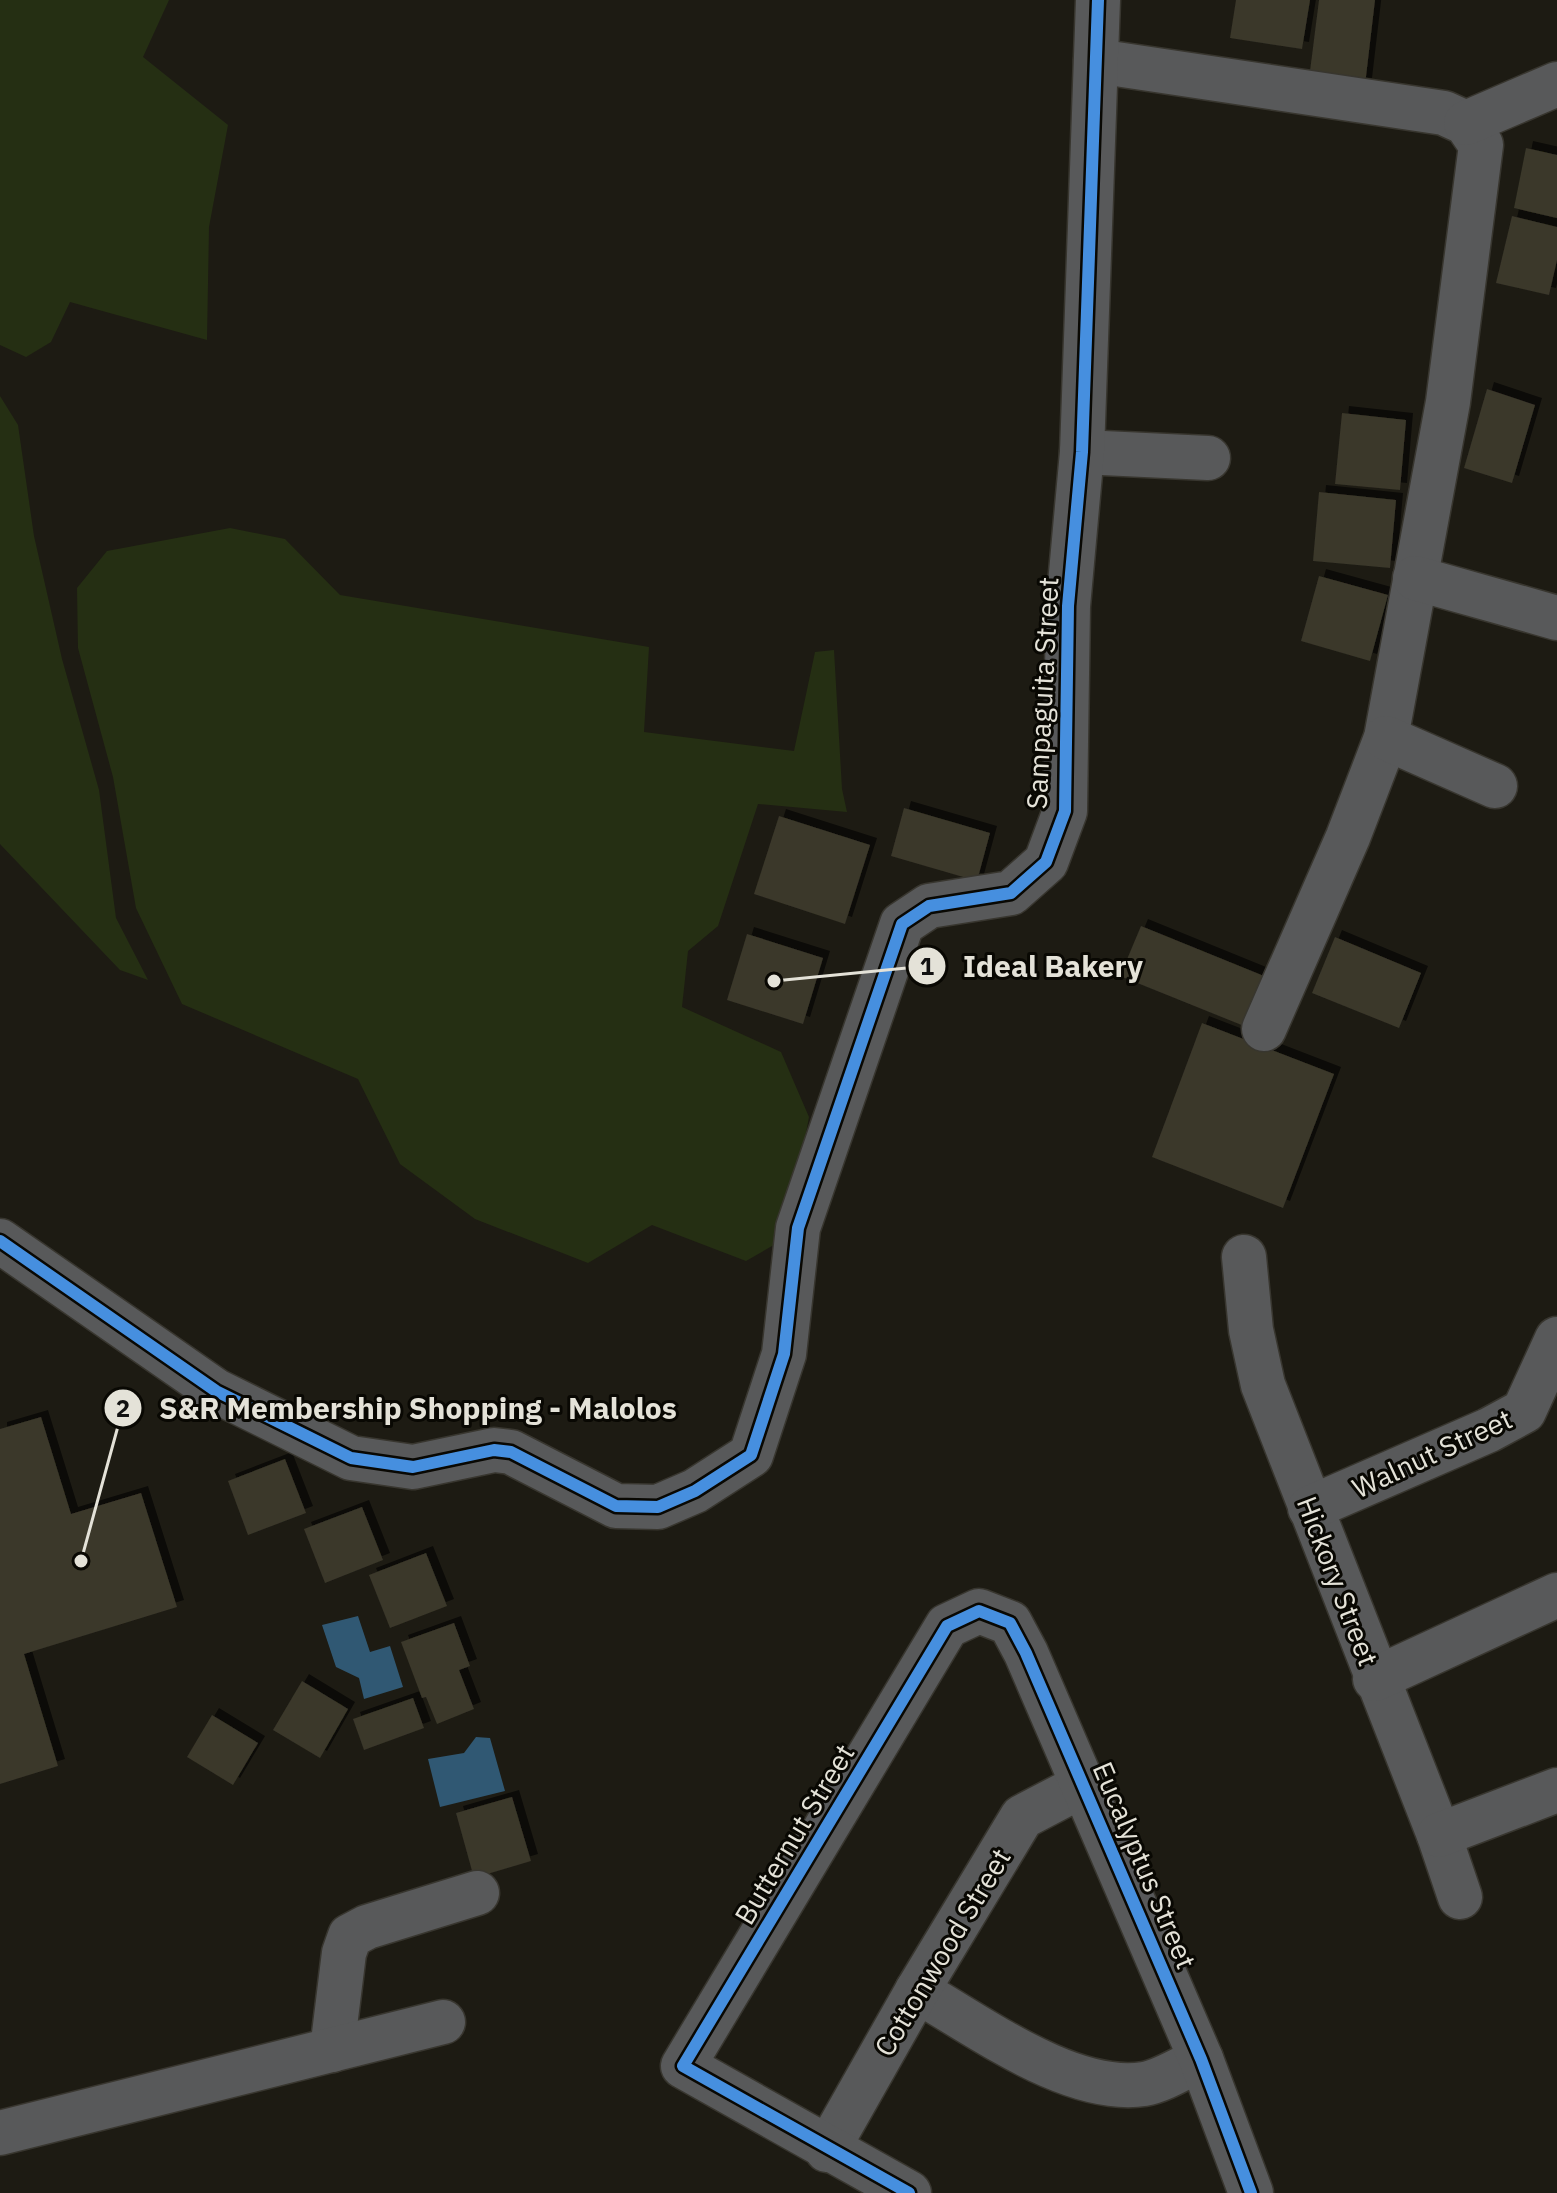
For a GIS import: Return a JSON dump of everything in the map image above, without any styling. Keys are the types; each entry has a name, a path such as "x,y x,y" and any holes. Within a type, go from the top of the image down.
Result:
{"street":[{"name":"Sampaguita Street","path":"0,1241 216,1391 351,1458 413,1467 494,1450 511,1452 616,1506 658,1507 695,1491 751,1455 784,1354 798,1228 902,924 929,906 1011,893 1046,862 1065,811 1068,606 1082,452 1098,0"},
{"path":"1096,61 1444,113 1466,123 1481,145 1448,402 1386,738 1348,837 1264,1029"},
{"path":"1466,123 1557,84"},
{"path":"1082,452 1208,458"},
{"path":"1415,578 1557,618"},
{"path":"1386,738 1495,786"},
{"name":"Hickory Street","path":"1244,1257 1251,1330 1263,1385 1375,1679 1439,1835 1460,1897"},
{"name":"Walnut Street","path":"1310,1508 1489,1430 1524,1411 1557,1339"},
{"path":"1375,1679 1557,1595"},
{"name":"Eucalyptus Street","path":"947,1626 979,1611 1010,1623 1085,1784 1201,2059 1251,2193"},
{"name":"Butternut Street","path":"827,2150 683,2066 947,1626"},
{"name":"Cottonwood Street","path":"827,2150 917,1991 1022,1817 1085,1784"},
{"path":"1439,1835 1557,1790"},
{"path":"332,2050 344,1953 350,1936 367,1927 477,1893"},
{"path":"917,1991 1061,2071 1102,2081 1145,2084 1201,2059"},
{"path":"0,2133 443,2022"},
{"path":"827,2150 909,2193"}],"green space":[{"path":"0,0 169,0 143,57 228,125 209,227 207,340 70,302 51,342 26,357 0,345"},
{"path":"0,396 18,425 34,536 62,659 99,790 116,918 148,980 120,970 0,844"},
{"path":"230,528 285,539 340,595 649,647 644,732 794,751 815,652 834,650 842,789 847,812 758,804 718,926 688,951 682,1007 781,1052 809,1117 786,1238 746,1261 652,1225 588,1263 475,1219 400,1164 358,1079 182,1004 136,908 113,777 78,648 77,588 107,551"}],"water":[{"path":"358,1616 370,1652 390,1646 403,1687 364,1699 359,1678 336,1667 322,1625"},
{"path":"476,1737 490,1738 505,1791 440,1807 428,1759 464,1753"}],"building":[{"path":"1236,0 1310,0 1302,49 1230,38"},
{"path":"1319,0 1375,0 1365,85 1309,79"},
{"path":"1526,148 1557,155 1557,218 1514,208"},
{"path":"1512,216 1557,227 1557,260 1549,295 1496,283"},
{"path":"1487,389 1535,405 1512,483 1464,468"},
{"path":"1342,413 1406,420 1400,490 1335,484"},
{"path":"1319,492 1396,500 1390,568 1313,561"},
{"path":"1319,576 1388,595 1370,661 1301,641"},
{"path":"904,808 990,833 977,881 891,856"},
{"path":"779,816 870,845 845,924 754,894"},
{"path":"1141,926 1264,976 1244,1026 1120,976"},
{"path":"747,934 823,958 803,1024 727,1000"},
{"path":"1335,937 1421,973 1399,1028 1312,993"},
{"path":"1202,1023 1334,1074 1283,1208 1152,1157"},
{"path":"41,1417 71,1514 141,1493 177,1607 24,1654 58,1766 0,1784 0,1429"},
{"path":"285,1459 306,1513 248,1535 228,1481"},
{"path":"362,1507 383,1560 325,1583 304,1529"},
{"path":"426,1553 447,1606 390,1628 369,1575"},
{"path":"454,1623 470,1666 459,1670 474,1709 437,1724 426,1697 422,1698 401,1642"},
{"path":"302,1681 348,1709 320,1758 273,1730"},
{"path":"413,1698 424,1728 364,1750 353,1719"},
{"path":"212,1715 258,1743 233,1785 187,1757"},
{"path":"512,1797 531,1861 474,1878 456,1813"}],"cycle path":[{"path":"0,1241 216,1391 351,1458 413,1467 494,1450 511,1452 616,1506 658,1507 695,1491 751,1455 784,1354 798,1228 902,924 929,906 1011,893 1046,862 1065,811 1068,606 1082,452 1098,0"},
{"path":"909,2193 683,2066 947,1626 979,1611 1010,1623 1026,1653 1201,2059 1251,2193"}],"place":[{"name":"Ideal Bakery","path":"774,981"},
{"name":"S&R Membership Shopping - Malolos","path":"81,1561"}]}
